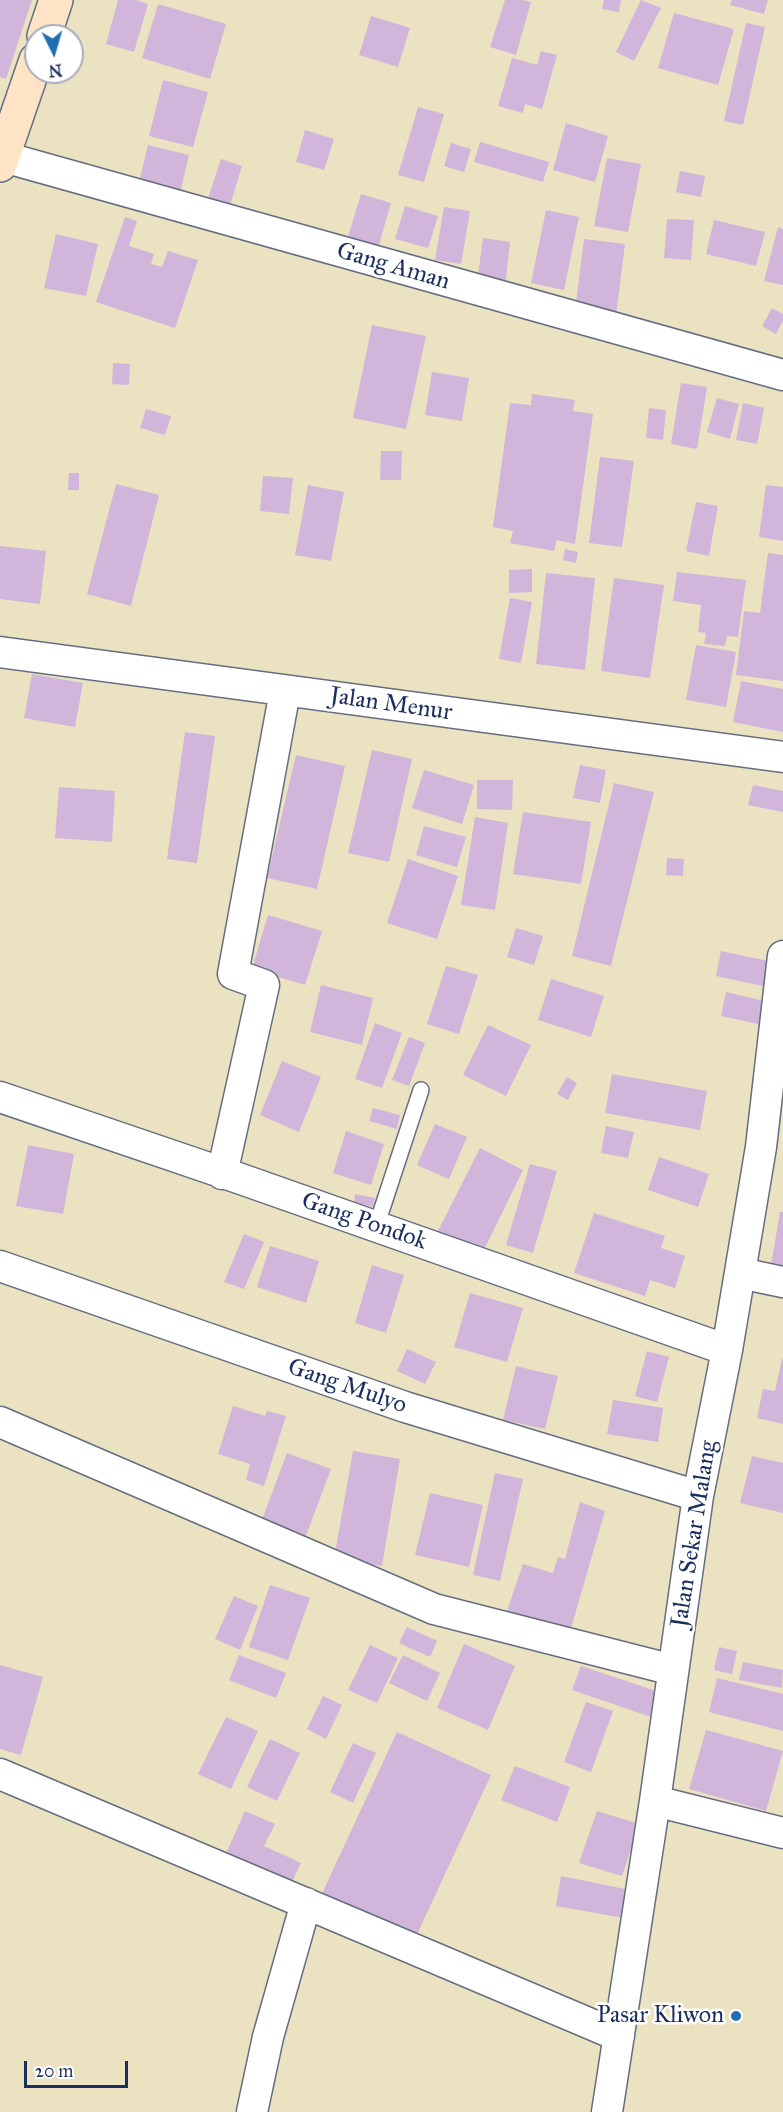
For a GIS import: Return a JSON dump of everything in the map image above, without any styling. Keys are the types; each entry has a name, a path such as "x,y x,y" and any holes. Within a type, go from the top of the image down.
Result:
{"main road":[{"path":"48,24 56,0"},
{"path":"1,160 28,84"}],"street":[{"name":"Gang Aman","path":"1,160 783,375"},
{"name":"Jalan Menur","path":"0,652 783,757"},
{"path":"222,1174 264,985 233,974 285,691"},
{"name":"Jalan Sekar Malang","path":"607,2112 655,1801 698,1496 727,1350 761,1147 783,956"},
{"name":"Gang Pondok","path":"0,1097 727,1350"},
{"name":"Gang Mulyo","path":"0,1266 405,1407 698,1496"},
{"path":"740,1273 783,1282"},
{"path":"0,1422 434,1609 673,1671"},
{"path":"0,1774 619,2036"},
{"path":"655,1801 783,1833"},
{"path":"252,2112 268,2037 306,1903"}],"lane":[{"path":"376,1227 421,1090"}],"building":[{"path":"0,0 32,0 6,79 0,77"},
{"path":"118,0 136,0 148,4 134,52 106,44"},
{"path":"505,0 531,2 516,55 490,47"},
{"path":"604,0 621,0 619,12 602,9"},
{"path":"641,0 661,8 634,61 616,52"},
{"path":"732,0 768,0 764,14 730,5"},
{"path":"158,4 226,24 210,79 142,58"},
{"path":"674,13 734,29 718,85 658,68"},
{"path":"371,16 410,28 398,67 359,55"},
{"path":"746,23 765,27 743,125 724,121"},
{"path":"541,51 557,55 542,109 525,104 523,113 498,106 512,58 537,65"},
{"path":"163,80 208,92 193,147 149,136"},
{"path":"418,107 444,114 424,182 398,175"},
{"path":"566,123 608,136 595,182 553,170"},
{"path":"305,130 334,139 324,170 296,162"},
{"path":"480,142 549,162 543,182 474,162"},
{"path":"451,143 471,149 464,172 444,166"},
{"path":"148,145 189,155 178,201 137,191"},
{"path":"607,158 641,164 628,232 594,226"},
{"path":"221,159 242,166 227,215 205,208"},
{"path":"680,171 705,176 701,197 676,192"},
{"path":"361,194 391,203 376,255 345,246"},
{"path":"405,206 438,216 428,248 395,239"},
{"path":"444,207 470,211 461,264 435,260"},
{"path":"546,210 579,217 564,290 531,283"},
{"path":"125,217 137,221 129,246 154,254 151,264 162,267 168,251 198,260 175,328 96,302"},
{"path":"667,219 694,220 691,260 664,258"},
{"path":"714,220 765,232 756,266 706,254"},
{"path":"778,227 783,229 783,285 764,281"},
{"path":"56,234 98,244 86,296 44,288"},
{"path":"483,238 510,242 505,287 477,283"},
{"path":"584,239 625,244 616,315 575,310"},
{"path":"772,308 783,314 783,321 776,334 762,326"},
{"path":"372,325 426,336 406,429 353,418"},
{"path":"113,363 130,364 129,385 112,384"},
{"path":"432,372 469,378 462,421 425,415"},
{"path":"681,383 707,387 697,449 671,444"},
{"path":"532,394 575,400 573,411 593,414 575,544 557,540 554,551 510,543 513,531 493,527 510,403 531,405"},
{"path":"717,398 739,404 730,439 707,432"},
{"path":"743,403 764,408 757,444 736,440"},
{"path":"649,408 666,410 663,440 646,438"},
{"path":"146,409 171,416 165,435 140,428"},
{"path":"381,451 402,451 401,480 380,480"},
{"path":"600,457 634,461 622,547 589,543"},
{"path":"69,473 79,473 79,490 68,490"},
{"path":"263,476 293,478 289,514 260,511"},
{"path":"116,484 159,495 131,606 87,594"},
{"path":"308,485 344,492 331,561 295,555"},
{"path":"766,485 783,487 783,541 759,537"},
{"path":"696,502 718,506 709,556 686,551"},
{"path":"0,546 46,551 40,604 0,599"},
{"path":"565,549 578,552 576,563 563,560"},
{"path":"768,553 783,555 783,681 736,675 744,611 760,613"},
{"path":"532,569 532,592 509,593 509,570"},
{"path":"677,572 746,580 738,637 727,636 725,646 704,644 706,633 698,632 701,605 673,601"},
{"path":"546,573 595,578 585,670 536,664"},
{"path":"614,578 664,585 650,678 601,671"},
{"path":"510,598 532,602 521,663 499,659"},
{"path":"696,645 736,652 726,707 686,700"},
{"path":"32,674 83,683 75,727 24,718"},
{"path":"741,681 783,689 783,732 733,722"},
{"path":"185,732 215,736 197,863 167,859"},
{"path":"372,750 412,759 389,862 348,853"},
{"path":"296,755 345,766 317,889 267,878"},
{"path":"580,765 606,770 600,803 573,798"},
{"path":"424,770 474,785 462,824 412,808"},
{"path":"477,780 513,780 512,810 477,809"},
{"path":"614,783 654,792 611,966 572,956"},
{"path":"753,785 783,791 783,812 748,805"},
{"path":"59,787 115,791 112,842 55,838"},
{"path":"523,812 591,822 581,884 513,874"},
{"path":"475,817 508,823 495,910 461,905"},
{"path":"424,826 466,837 457,867 416,855"},
{"path":"667,858 684,859 683,876 666,875"},
{"path":"408,859 458,876 437,939 387,923"},
{"path":"268,915 322,931 305,985 252,969"},
{"path":"516,928 543,936 534,965 507,957"},
{"path":"721,951 768,961 763,986 716,976"},
{"path":"446,966 478,975 459,1034 427,1024"},
{"path":"551,979 604,996 591,1037 538,1020"},
{"path":"321,985 373,998 362,1045 310,1032"},
{"path":"726,992 768,1002 762,1025 721,1016"},
{"path":"375,1023 402,1033 382,1088 355,1079"},
{"path":"488,1025 531,1045 506,1096 463,1075"},
{"path":"409,1037 425,1043 409,1086 392,1080"},
{"path":"282,1061 321,1077 299,1132 260,1115"},
{"path":"612,1074 707,1091 700,1130 605,1113"},
{"path":"567,1077 577,1083 568,1100 557,1094"},
{"path":"373,1108 400,1115 397,1129 369,1121"},
{"path":"435,1124 467,1137 449,1179 417,1165"},
{"path":"606,1126 634,1132 628,1158 601,1153"},
{"path":"346,1131 384,1144 371,1185 333,1173"},
{"path":"28,1145 74,1154 63,1214 16,1206"},
{"path":"480,1148 523,1170 481,1256 437,1233"},
{"path":"659,1157 709,1174 698,1207 648,1190"},
{"path":"530,1164 557,1171 533,1253 506,1245"},
{"path":"355,1194 375,1198 373,1207 354,1202"},
{"path":"780,1212 783,1212 783,1279 769,1277"},
{"path":"594,1213 665,1236 661,1248 685,1256 675,1288 650,1280 645,1296 574,1273"},
{"path":"244,1234 264,1242 244,1289 224,1282"},
{"path":"270,1246 319,1261 306,1303 257,1287"},
{"path":"372,1265 404,1275 386,1333 355,1323"},
{"path":"470,1293 523,1308 507,1362 454,1347"},
{"path":"407,1349 436,1362 425,1384 397,1371"},
{"path":"647,1351 669,1357 657,1402 635,1396"},
{"path":"782,1359 783,1424 757,1418 763,1389 775,1391"},
{"path":"516,1366 558,1376 545,1429 503,1420"},
{"path":"613,1400 663,1408 658,1442 607,1434"},
{"path":"233,1406 265,1416 267,1411 286,1416 264,1486 246,1480 250,1464 218,1454"},
{"path":"353,1451 400,1459 382,1566 334,1559"},
{"path":"287,1453 331,1469 304,1541 260,1525"},
{"path":"752,1456 783,1463 783,1513 740,1503"},
{"path":"495,1473 523,1479 500,1581 473,1575"},
{"path":"430,1493 483,1505 469,1567 415,1555"},
{"path":"580,1502 605,1511 567,1642 504,1620 523,1564 553,1573 558,1557 565,1559"},
{"path":"270,1585 310,1598 288,1660 249,1647"},
{"path":"234,1596 258,1606 240,1650 215,1639"},
{"path":"407,1627 437,1641 430,1657 399,1643"},
{"path":"464,1644 515,1666 488,1730 437,1708"},
{"path":"370,1645 398,1658 377,1703 348,1690"},
{"path":"719,1647 737,1651 732,1674 714,1670"},
{"path":"239,1655 286,1673 276,1698 229,1680"},
{"path":"403,1655 440,1673 427,1701 389,1683"},
{"path":"743,1662 783,1670 782,1688 739,1680"},
{"path":"0,1665 43,1677 21,1755 0,1749"},
{"path":"581,1666 659,1692 651,1717 572,1690"},
{"path":"717,1678 783,1694 783,1731 709,1712"},
{"path":"323,1696 342,1705 326,1739 307,1729"},
{"path":"586,1702 613,1711 591,1772 564,1762"},
{"path":"226,1717 258,1731 231,1789 198,1774"},
{"path":"706,1730 783,1751 766,1811 689,1789"},
{"path":"397,1732 491,1775 413,1943 319,1900"},
{"path":"270,1739 300,1753 277,1801 247,1787"},
{"path":"353,1743 376,1753 353,1803 330,1792"},
{"path":"515,1766 570,1787 557,1822 501,1800"},
{"path":"245,1811 275,1824 264,1846 301,1863 288,1890 223,1860"},
{"path":"597,1811 639,1824 622,1876 579,1863"},
{"path":"561,1876 635,1891 629,1919 556,1906"}],"place":[{"name":"Pasar Kliwon","path":"736,2016"}]}
